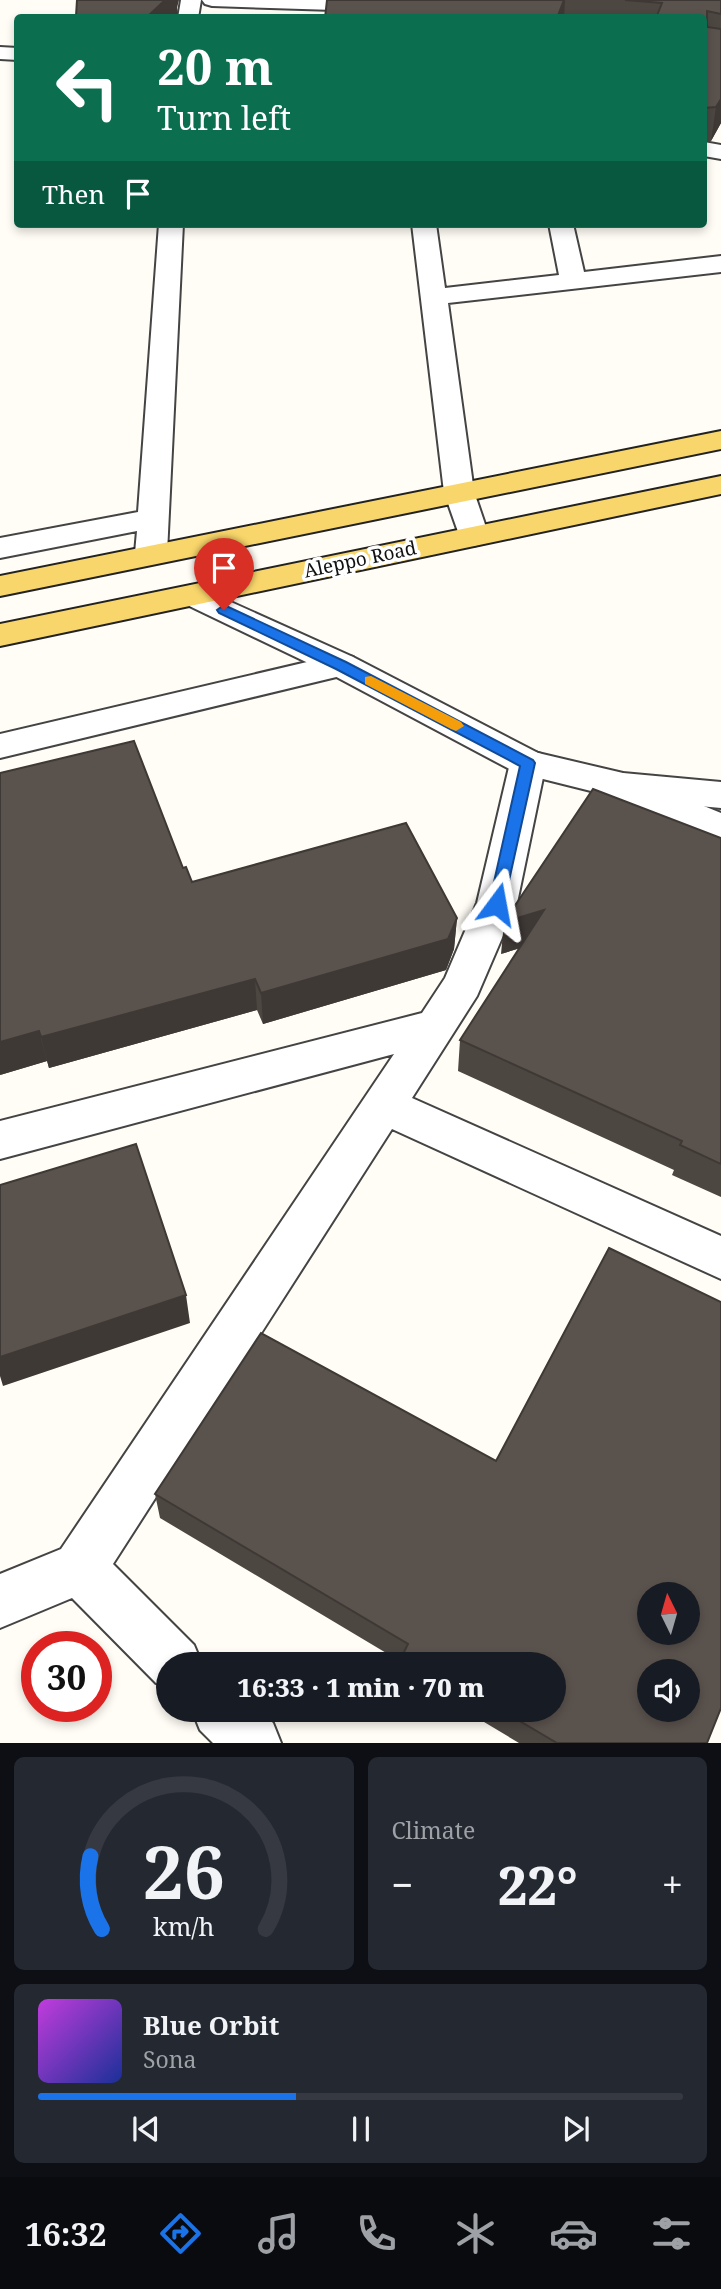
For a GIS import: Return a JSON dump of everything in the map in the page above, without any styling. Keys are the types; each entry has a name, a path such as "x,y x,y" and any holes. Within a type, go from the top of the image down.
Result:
{"main road":[{"path":"0,586 151,553 721,440"},
{"name":"Aleppo Road","path":"0,635 721,485"}],"street":[{"path":"212,0 340,3"},
{"path":"310,0 340,3"},
{"path":"151,553 171,228"},
{"path":"424,228 459,492 473,536"},
{"path":"562,228 573,281"},
{"path":"433,297 721,264"},
{"path":"0,548 153,518"},
{"path":"193,595 341,665 528,763 623,786 721,795"},
{"path":"0,746 341,665"},
{"path":"0,1601 80,1568 383,1105 438,1026 463,985 497,904 528,763"},
{"path":"623,786 721,828"},
{"path":"0,1140 438,1026"},
{"path":"383,1105 721,1258"},
{"path":"80,1568 163,1652"},
{"path":"232,1722 253,1743"}],"building":[{"path":"77,0 165,0 150,14 76,14"},
{"path":"327,0 564,0 559,14 325,14"},
{"path":"625,0 721,0 721,14 707,11 707,14 658,14 662,3"},
{"path":"707,27 721,29 721,99 716,107 707,108"},
{"path":"134,741 183,868 186,867 192,882 406,823 457,918 448,939 261,993 255,979 41,1037 39,1031 0,1042 0,773"},
{"path":"593,789 721,838 721,1164 680,1145 682,1141 460,1040 544,910 504,922"},
{"path":"136,1144 186,1295 0,1357 0,1185"},
{"path":"609,1248 721,1302 721,1708 707,1743 557,1743 521,1722 566,1722 566,1652 404,1652 408,1644 155,1494 261,1333 496,1461"}],"slow traffic":[{"path":"371,681 456,726"}],"route":[{"path":"224,610 341,665 528,763 497,904"}]}
